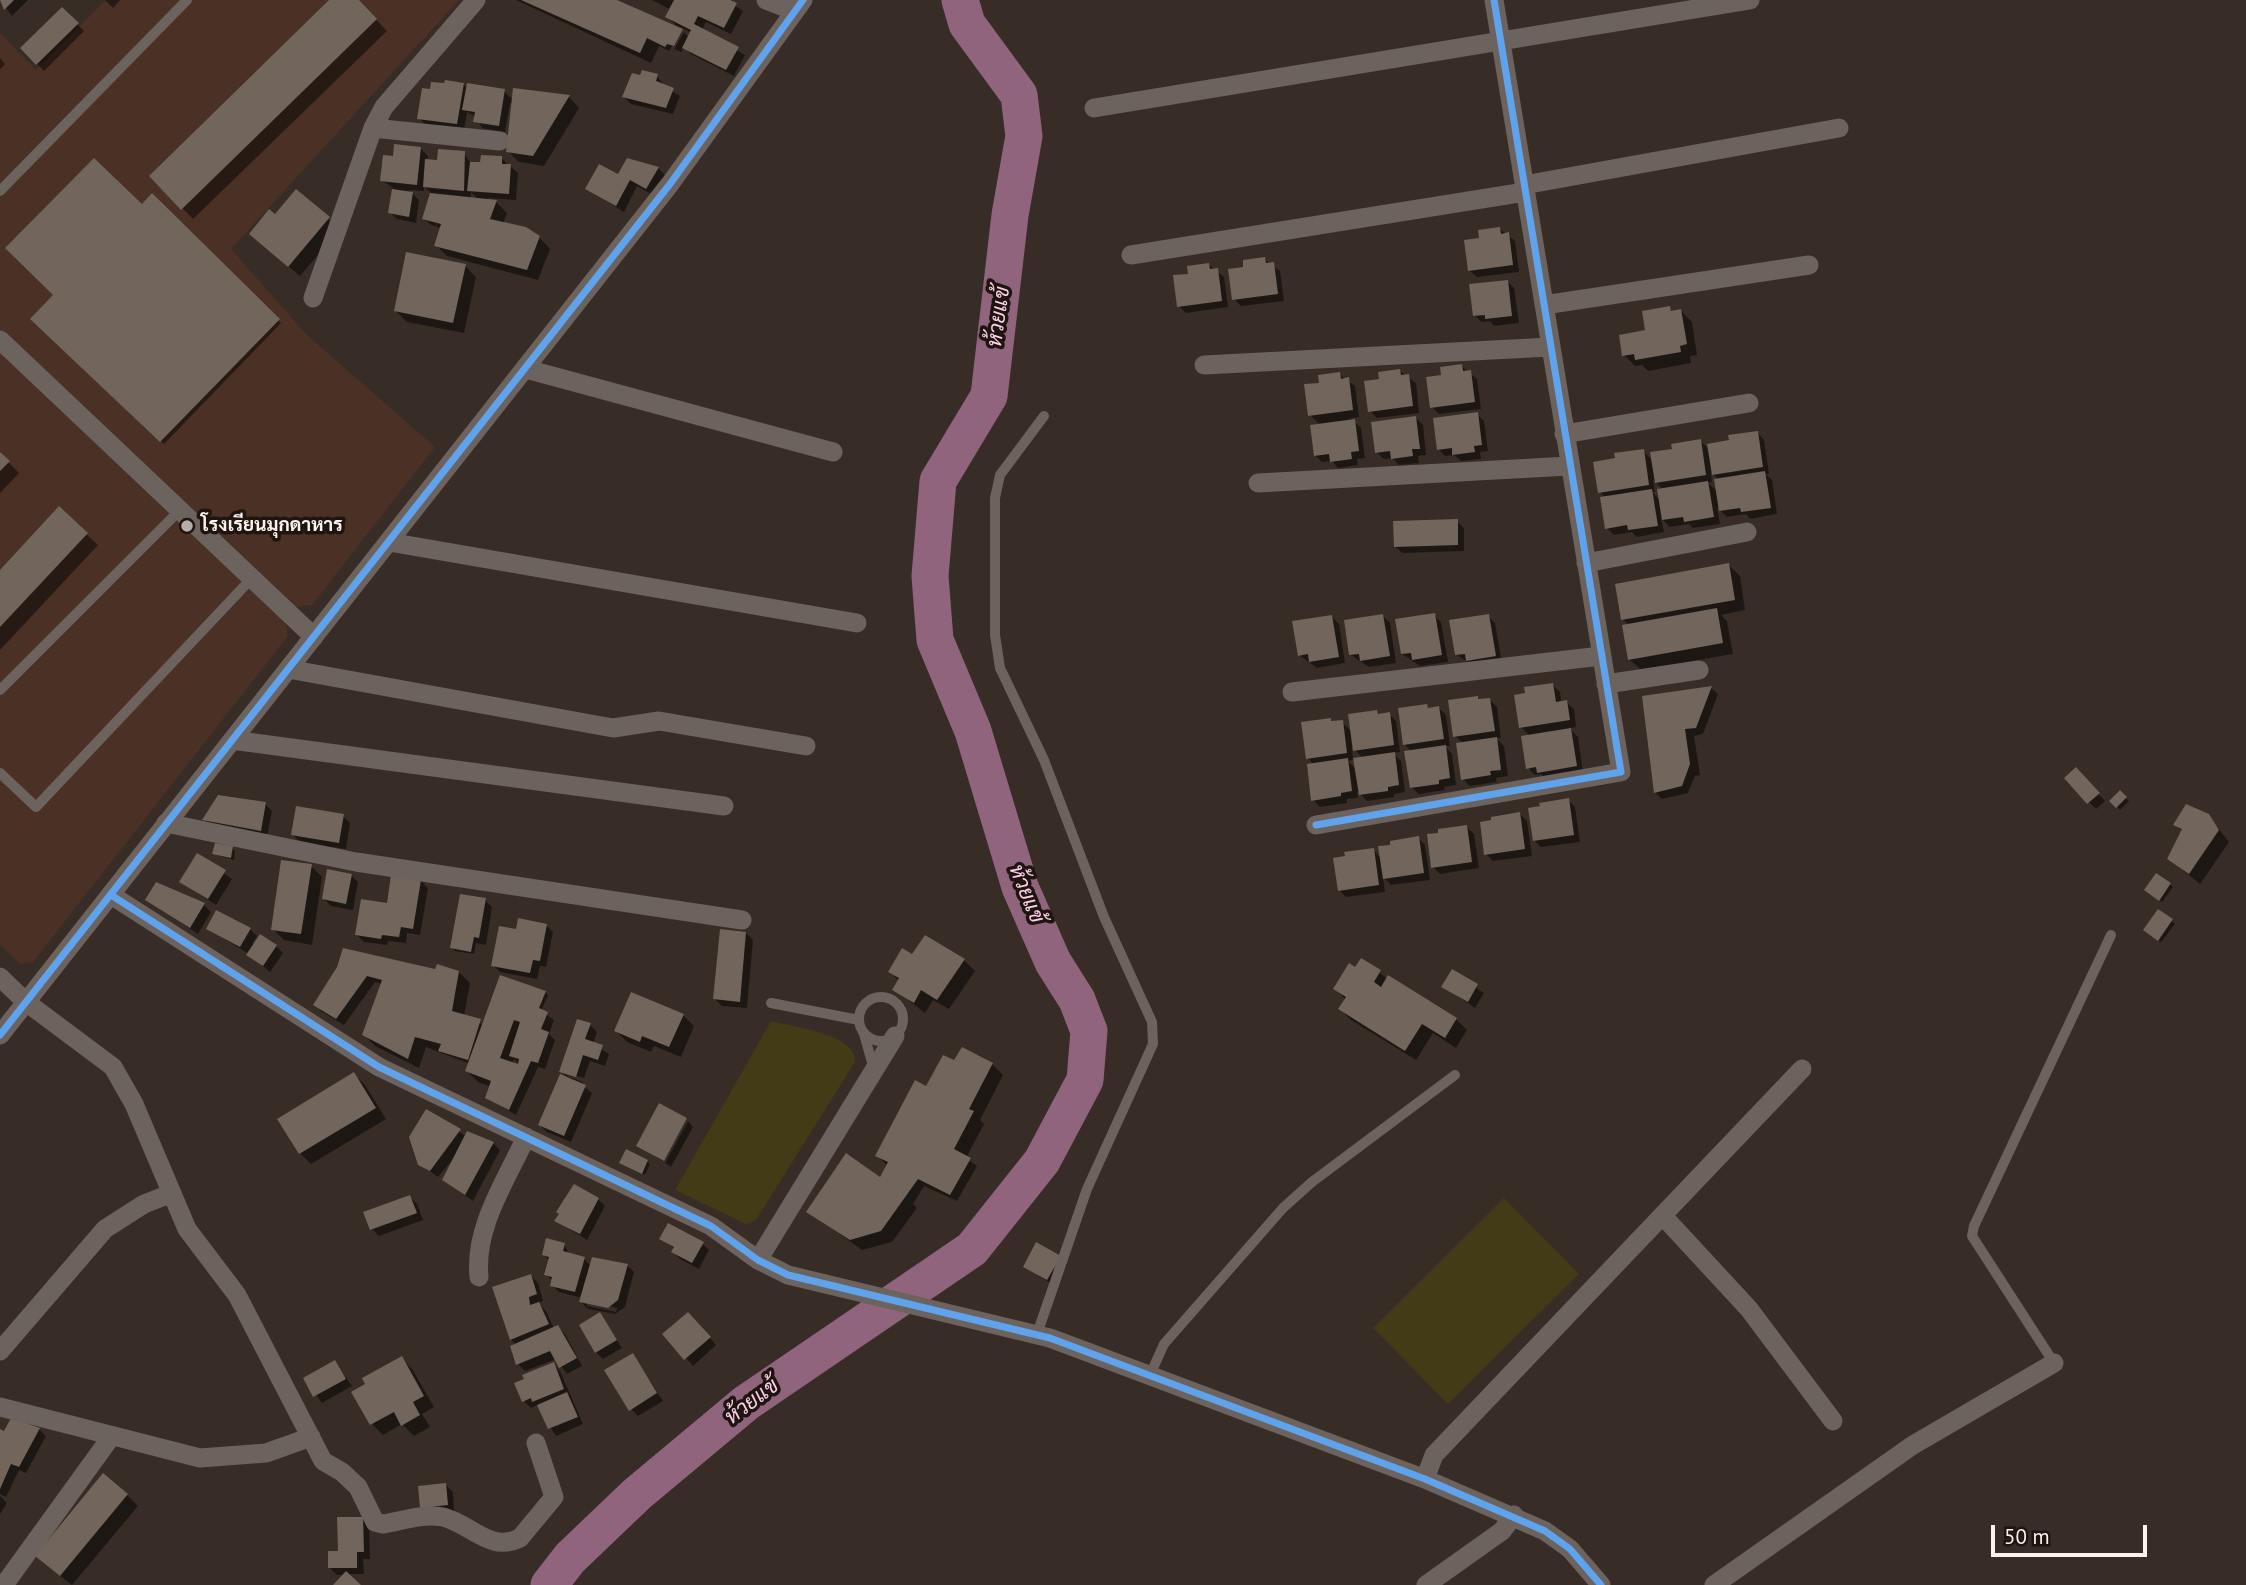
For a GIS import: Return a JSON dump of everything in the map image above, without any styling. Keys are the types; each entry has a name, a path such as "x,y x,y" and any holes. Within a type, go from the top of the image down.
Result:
{"street":[{"path":"313,298 373,128 384,107 477,0"},
{"path":"0,1035 670,184 799,6 766,0"},
{"path":"1316,825 1621,772 1494,0"},
{"path":"1094,108 1751,0"},
{"path":"373,128 500,141"},
{"path":"1131,255 1524,189 1839,128"},
{"path":"1544,305 1809,265"},
{"path":"0,340 314,637"},
{"path":"1204,365 1550,347"},
{"path":"526,369 833,452"},
{"path":"1564,434 1749,403"},
{"path":"1258,483 1569,466"},
{"path":"1586,563 1747,532"},
{"path":"389,542 857,623"},
{"path":"1292,691 1601,656"},
{"path":"288,669 613,728 659,721 806,746"},
{"path":"1606,684 1699,670"},
{"path":"232,740 724,806"},
{"path":"166,823 356,862 743,920"},
{"path":"111,895 379,1067 711,1226 758,1260 788,1275 1037,1334 1424,1479 1514,1515 1545,1531 1570,1549 1601,1585"},
{"path":"0,977 26,1002 113,1067 134,1104 187,1229 237,1294 323,1461 342,1472 358,1487 372,1518 378,1524 433,1516 455,1521 493,1542 503,1543 520,1538 554,1497 536,1444"},
{"path":"758,1260 895,1036"},
{"path":"1424,1479 1434,1455 1802,1069"},
{"path":"478,1277 477,1254 481,1234 526,1138"},
{"path":"0,1351 105,1229 144,1204 170,1194"},
{"path":"1663,1216 1749,1309 1833,1421"},
{"path":"1714,1585 1913,1445 2054,1363"},
{"path":"0,1407 200,1458 266,1453 311,1437"},
{"path":"4,1585 111,1437"},
{"path":"1426,1585 1502,1531 1514,1515"}],"lane":[{"path":"0,191 187,0"},
{"path":"1037,1334 1087,1189 1153,1044 1152,1022 1104,917 1044,760 1000,668 995,635 995,498 1000,475 1044,416"},
{"path":"0,690 180,510"},
{"path":"0,773 36,807 252,578"},
{"path":"2054,1363 1972,1237 1974,1226 2111,935"},
{"path":"863,1033 875,1041 895,1036 901,1030 901,1008 889,998 867,1001 859,1020 863,1033 873,1060 874,1071"},
{"path":"771,1003 859,1020"},
{"path":"1150,1375 1164,1344 1283,1208 1312,1182 1455,1075"}],"shaded area":[{"name":"โรงเรียนมุกดาหาร","path":"106,0 459,0 231,249 306,334 435,447 312,605 295,607 285,620 288,636 33,962 20,964 0,945 0,33 36,70"},
{"path":"771,1021 835,1038 853,1052 855,1062 756,1220 746,1224 675,1190"},
{"path":"1504,1198 1579,1274 1448,1404 1373,1328"}],"building":[{"path":"0,0 14,0 4,10"},
{"path":"329,0 359,0 377,19 181,210 149,176"},
{"path":"521,0 617,0 683,29 674,46 667,44 665,47 647,38 640,53"},
{"path":"674,0 730,0 737,3 724,28 698,16 694,24 739,47 726,70 682,48 691,30 665,17"},
{"path":"62,7 79,23 36,65 20,48"},
{"path":"642,70 658,74 656,81 674,88 666,108 622,97 632,73 640,75"},
{"path":"445,80 464,83 457,124 417,119 422,88 430,89 431,82 444,83"},
{"path":"467,83 505,89 499,126 473,122 475,112 462,110"},
{"path":"513,88 570,95 533,156 506,152"},
{"path":"394,144 421,147 417,185 380,181 383,155 393,156"},
{"path":"438,149 465,151 464,191 423,187 425,159 437,160"},
{"path":"481,155 502,156 502,164 511,164 509,194 467,191 470,162 480,162"},
{"path":"94,158 142,204 152,193 280,319 160,442 30,319 53,295 5,248"},
{"path":"627,158 659,167 646,189 630,180 616,206 585,189 599,164 618,174"},
{"path":"296,189 330,217 288,267 249,234 269,209 275,214"},
{"path":"392,189 413,192 409,217 388,213"},
{"path":"430,193 497,200 490,219 526,227 540,236 527,270 434,246 441,224 422,219"},
{"path":"1500,227 1501,234 1509,232 1513,265 1468,271 1464,240 1479,238 1478,230"},
{"path":"406,252 466,264 453,323 394,311"},
{"path":"1265,257 1266,263 1274,262 1278,294 1232,300 1228,269 1243,267 1243,260"},
{"path":"1209,263 1210,269 1218,268 1222,301 1177,307 1173,275 1188,274 1187,266"},
{"path":"1508,280 1512,316 1485,319 1485,315 1473,316 1469,284"},
{"path":"1670,306 1671,311 1681,309 1687,344 1680,346 1681,352 1635,360 1634,354 1622,356 1619,335 1645,330 1642,311"},
{"path":"1462,364 1463,371 1471,370 1475,402 1430,408 1426,377 1441,375 1440,367"},
{"path":"1400,369 1401,375 1409,374 1413,406 1368,412 1364,381 1379,379 1378,372"},
{"path":"1340,372 1341,379 1349,377 1353,410 1308,416 1304,384 1319,383 1318,375"},
{"path":"1478,412 1482,445 1474,446 1475,452 1452,455 1452,448 1437,450 1433,418"},
{"path":"1416,416 1420,449 1412,449 1413,456 1391,459 1390,451 1375,453 1371,422"},
{"path":"1355,419 1359,451 1351,452 1352,459 1330,462 1329,454 1314,456 1310,425"},
{"path":"1758,431 1763,467 1712,475 1707,444 1729,440 1728,435"},
{"path":"1701,439 1706,475 1655,483 1650,452 1672,449 1671,444"},
{"path":"1644,449 1649,485 1598,493 1593,462 1615,458 1614,453"},
{"path":"0,452 10,461 0,471"},
{"path":"1765,471 1771,508 1741,512 1740,508 1719,511 1714,479"},
{"path":"1708,481 1714,517 1684,522 1683,517 1662,520 1657,489"},
{"path":"1652,489 1658,526 1628,530 1627,525 1605,529 1600,497"},
{"path":"59,506 88,533 0,627 0,570"},
{"path":"1458,519 1458,545 1394,547 1393,521"},
{"path":"1729,563 1735,600 1621,620 1615,584"},
{"path":"1717,608 1723,643 1628,660 1622,625"},
{"path":"1435,613 1442,655 1412,660 1411,653 1401,654 1395,619"},
{"path":"1383,614 1390,656 1360,661 1359,654 1349,655 1344,620"},
{"path":"1489,614 1496,656 1466,661 1465,654 1455,655 1449,620"},
{"path":"1332,615 1339,657 1309,662 1308,654 1298,656 1292,621"},
{"path":"1553,683 1556,702 1567,700 1570,720 1519,728 1514,695 1525,693 1524,687"},
{"path":"1712,686 1696,728 1685,729 1690,764 1682,786 1654,793 1642,696"},
{"path":"1478,696 1478,699 1490,698 1495,731 1453,737 1448,700"},
{"path":"1427,704 1428,708 1439,706 1444,739 1403,745 1398,708"},
{"path":"1377,710 1378,714 1390,712 1394,745 1353,751 1348,714"},
{"path":"1331,718 1331,721 1343,720 1347,753 1306,759 1301,722"},
{"path":"1571,728 1577,766 1537,773 1536,767 1526,769 1521,736"},
{"path":"1497,737 1501,770 1490,771 1491,775 1461,780 1456,743"},
{"path":"1446,745 1450,778 1439,780 1439,784 1410,788 1404,751"},
{"path":"1395,752 1399,785 1388,787 1388,791 1359,795 1353,758"},
{"path":"1348,758 1352,791 1341,793 1341,796 1311,801 1307,764"},
{"path":"2076,767 2100,793 2087,804 2064,778"},
{"path":"2120,790 2127,797 2116,808 2109,801"},
{"path":"218,795 266,802 261,831 202,820"},
{"path":"1569,798 1574,835 1533,841 1528,808 1540,806 1539,803"},
{"path":"2186,804 2209,814 2219,830 2189,874 2167,859 2182,829 2173,825"},
{"path":"296,806 344,814 339,843 291,835"},
{"path":"1520,812 1525,849 1484,855 1480,822 1491,820 1491,817"},
{"path":"1467,825 1472,862 1431,868 1427,834 1438,833 1438,829"},
{"path":"1419,836 1424,873 1383,879 1378,846"},
{"path":"215,843 233,846 231,858 212,854"},
{"path":"1374,848 1379,885 1338,891 1333,858 1345,856 1344,852"},
{"path":"197,853 226,870 208,899 179,882"},
{"path":"281,860 312,864 301,934 271,930"},
{"path":"327,869 352,874 346,904 322,899"},
{"path":"2156,873 2171,883 2159,901 2144,890"},
{"path":"391,875 421,880 413,929 401,927 399,937 382,935 381,939 355,935 361,899 387,903"},
{"path":"156,882 205,903 190,928 145,900"},
{"path":"460,894 486,898 479,938 474,937 471,952 450,948"},
{"path":"2158,909 2173,919 2158,941 2143,930"},
{"path":"216,910 251,928 240,947 206,929"},
{"path":"518,918 547,924 540,961 533,960 530,973 491,966 499,926 516,929"},
{"path":"720,929 746,932 740,1002 713,999"},
{"path":"260,934 277,945 263,966 246,955"},
{"path":"925,935 965,959 937,1000 921,990 914,1003 892,990 899,978 888,972 902,948 912,954"},
{"path":"343,948 435,969 437,964 459,971 452,1011 481,1019 468,1060 438,1051 441,1044 415,1037 408,1059 362,1035 382,980 367,976 336,1019 313,1005 337,967"},
{"path":"1361,958 1381,970 1374,982 1381,987 1388,975 1457,1018 1445,1038 1422,1024 1405,1051 1338,1009 1346,997 1333,989 1349,963 1355,967"},
{"path":"1452,969 1478,984 1468,1002 1441,987"},
{"path":"500,975 546,991 539,1008 548,1012 541,1029 549,1032 538,1063 531,1061 509,1110 485,1098 491,1081 465,1071","holes":["514,1020 520,1022 509,1056 519,1059 518,1064 500,1058"]},
{"path":"631,992 684,1014 669,1047 642,1036 640,1042 614,1031"},
{"path":"577,1019 591,1023 585,1039 603,1045 598,1060 583,1055 576,1077 559,1072"},
{"path":"962,1047 993,1063 969,1109 974,1111 954,1149 971,1158 950,1195 918,1179 881,1231 850,1240 806,1212 846,1153 880,1177 888,1162 875,1156 915,1080 926,1086 943,1055 954,1060"},
{"path":"354,1072 376,1108 299,1154 277,1119"},
{"path":"560,1074 586,1085 564,1136 538,1125"},
{"path":"659,1103 687,1118 664,1161 636,1146"},
{"path":"426,1109 461,1129 430,1171 418,1165 409,1137"},
{"path":"467,1131 494,1142 465,1195 442,1180"},
{"path":"626,1149 648,1160 642,1174 619,1163"},
{"path":"574,1184 599,1198 580,1234 554,1221 559,1214 556,1212"},
{"path":"410,1195 417,1213 370,1230 363,1212"},
{"path":"668,1223 704,1242 692,1263 671,1252 674,1247 659,1239"},
{"path":"546,1238 565,1243 563,1251 585,1257 575,1292 550,1286 552,1277 544,1275 549,1257 542,1255"},
{"path":"1036,1242 1061,1256 1047,1280 1023,1267"},
{"path":"592,1257 628,1264 618,1300 608,1308 579,1302"},
{"path":"531,1274 537,1294 529,1297 530,1305 539,1302 549,1324 510,1340 492,1287"},
{"path":"600,1312 617,1340 595,1353 579,1325"},
{"path":"688,1312 711,1337 684,1360 662,1334"},
{"path":"558,1325 577,1358 559,1368 550,1351 516,1365 510,1346"},
{"path":"633,1353 657,1393 629,1411 604,1370"},
{"path":"402,1356 424,1396 413,1402 420,1415 401,1426 394,1412 370,1425 351,1392 365,1384 362,1378"},
{"path":"335,1360 346,1379 313,1397 303,1378"},
{"path":"554,1362 564,1389 532,1402 531,1398 522,1402 514,1383 524,1379 522,1375"},
{"path":"567,1392 578,1417 548,1429 537,1405"},
{"path":"11,1418 40,1428 19,1467 11,1464 0,1489 0,1429 4,1431"},
{"path":"103,1473 128,1494 60,1576 35,1556"},
{"path":"446,1483 448,1505 420,1508 418,1486"},
{"path":"337,1517 363,1517 364,1552 357,1552 357,1568 328,1568 328,1551 338,1551"},
{"path":"346,1571 361,1585 333,1585"}],"waterway":[{"name":"ห้วยแข้","path":"549,1585 570,1558 637,1494 746,1403 972,1249 1042,1161 1085,1080 1089,1031 1077,1000 1053,962 1020,887 973,731 935,640 930,576 938,481 989,396 1010,215 1024,136 1019,95 967,24 960,0"}],"cycle path":[{"path":"0,1035 670,184 803,0"},
{"path":"1316,825 1621,772 1494,0"},
{"path":"111,895 379,1067 711,1226 758,1260 788,1275 1050,1338 1425,1479 1545,1531 1570,1549 1601,1585"}],"place":[{"name":"โรงเรียนมุกดาหาร","path":"187,526"}]}
